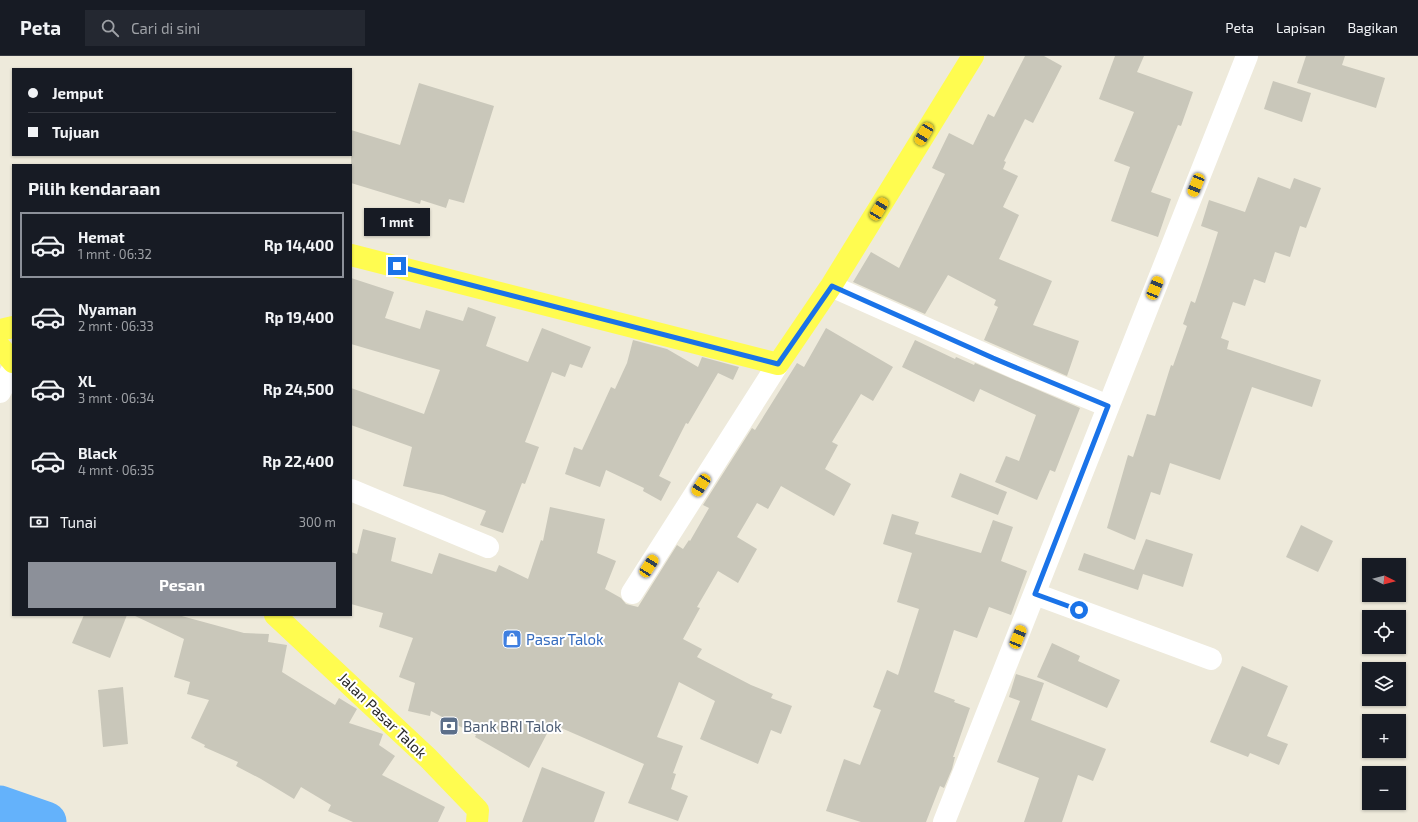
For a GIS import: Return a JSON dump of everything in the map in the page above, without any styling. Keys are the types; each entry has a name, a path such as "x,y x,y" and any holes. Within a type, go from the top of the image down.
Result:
{"main road":[{"path":"352,255 778,364 832,286 974,56"},
{"path":"0,330 12,327"},
{"path":"0,347 12,361"},
{"name":"Jalan Pasar Talok","path":"276,616 428,758 478,810 477,822"}],"street":[{"path":"944,822 1247,56"},
{"path":"832,286 1011,366 1108,406"},
{"path":"632,593 778,364"},
{"path":"0,392 12,370"},
{"path":"352,490 488,547"},
{"path":"1035,594 1211,659"}],"building":[{"path":"1025,56 1044,56 1062,66 1033,123 1025,119 1004,161 1006,162 1003,169 1018,176 1003,207 1019,215 999,259 1052,281 1033,325 1079,341 1067,376 984,340 998,307 994,305 996,300 948,275 925,314 853,282 871,252 899,268 945,174 932,168 949,133 973,145 988,114 994,117"},
{"path":"1115,56 1144,56 1137,72 1193,92 1181,126 1178,125 1151,192 1171,199 1158,237 1111,221 1130,167 1114,161 1134,112 1099,99"},
{"path":"1306,56 1345,56 1342,65 1385,78 1376,108 1297,83"},
{"path":"1273,81 1311,93 1302,122 1264,109"},
{"path":"419,83 494,106 464,203 449,199 446,208 421,200 420,204 352,183 352,130 400,145"},
{"path":"1258,177 1290,189 1294,178 1321,188 1306,228 1300,226 1290,257 1275,252 1265,283 1254,279 1245,306 1233,302 1221,338 1229,341 1227,349 1321,380 1312,407 1252,387 1220,480 1170,463 1160,495 1151,492 1135,540 1107,528 1128,455 1133,457 1147,414 1155,416 1171,365 1173,366 1187,326 1183,324 1191,301 1195,303 1218,232 1201,226 1209,200 1245,212"},
{"path":"352,278 394,292 385,318 420,329 426,310 463,321 468,307 496,317 486,346 528,362 542,328 591,347 582,368 570,364 565,377 552,372 525,442 539,447 525,484 522,483 503,533 480,525 486,511 443,495 403,486 412,447 352,425 352,388 424,414 440,370 352,344"},
{"path":"826,328 893,367 873,401 861,394 832,442 838,445 825,469 851,484 834,516 781,486 768,509 757,503 737,537 757,549 738,583 718,571 697,607 700,608 683,639 702,649 697,657 751,685 773,694 771,698 792,706 781,734 771,730 758,764 700,739 715,701 679,682 657,737 683,746 673,773 676,774 671,789 688,796 678,821 628,803 644,764 552,724 529,768 475,737 476,735 431,711 430,716 408,711 415,683 399,677 413,638 379,627 383,613 352,604 352,552 357,554 363,529 396,538 391,561 432,574 439,553 496,572 499,565 528,579 541,540 543,541 550,507 605,519 597,553 616,561 605,589 621,598 626,604 638,607 677,545 683,549 689,540 690,541 709,508 703,505 752,428 755,430 797,363 804,367"},
{"path":"633,340 667,349 698,367 702,357 739,367 733,380 718,373 688,424 686,423 659,476 671,482 661,501 643,491 644,488 606,470 600,487 565,474 574,447 582,450 611,387 615,389 627,363"},
{"path":"915,340 955,359 956,357 974,365 975,363 1080,408 1055,472 1050,470 1037,500 995,482 1006,456 1019,461 1036,415 980,389 974,402 902,367"},
{"path":"960,473 1007,492 998,515 951,497"},
{"path":"892,514 919,522 915,534 981,553 993,520 1013,527 1001,561 1027,571 1011,615 989,607 977,638 954,630 934,692 955,700 954,702 970,708 953,757 955,757 952,769 944,788 940,786 926,822 861,822 826,811 844,759 860,765 881,710 873,707 887,670 898,675 919,609 897,602 912,553 883,544"},
{"path":"1301,525 1333,541 1318,572 1286,557"},
{"path":"1146,539 1193,554 1183,587 1143,574 1138,590 1078,570 1084,553 1134,570"},
{"path":"84,616 127,616 110,658 72,643"},
{"path":"135,616 182,616 244,633 269,634 268,642 287,645 282,672 335,705 339,698 357,709 349,723 383,734 379,745 395,756 382,775 445,807 438,822 353,822 328,811 331,805 301,787 294,799 236,766 238,762 204,747 205,745 191,738 209,700 187,694 190,682 174,677 184,639"},
{"path":"1052,643 1080,656 1078,661 1120,680 1107,708 1037,677"},
{"path":"1242,666 1288,686 1267,736 1288,744 1279,765 1250,753 1248,757 1210,742"},
{"path":"1016,674 1044,683 1031,720 1106,749 1093,781 1078,775 1062,822 1024,822 1039,778 997,762 1020,701 1009,697"},
{"path":"123,687 128,744 103,747 98,690"},
{"path":"542,767 605,792 594,822 522,822"}],"waterway":[{"path":"0,806 46,822"}],"place":[{"name":"Pasar Talok","path":"512,639"},
{"name":"Bank BRI Talok","path":"449,726"}],"route":[{"path":"397,266 778,364 832,286 944,337 1108,406 1035,594 1079,610"}]}
